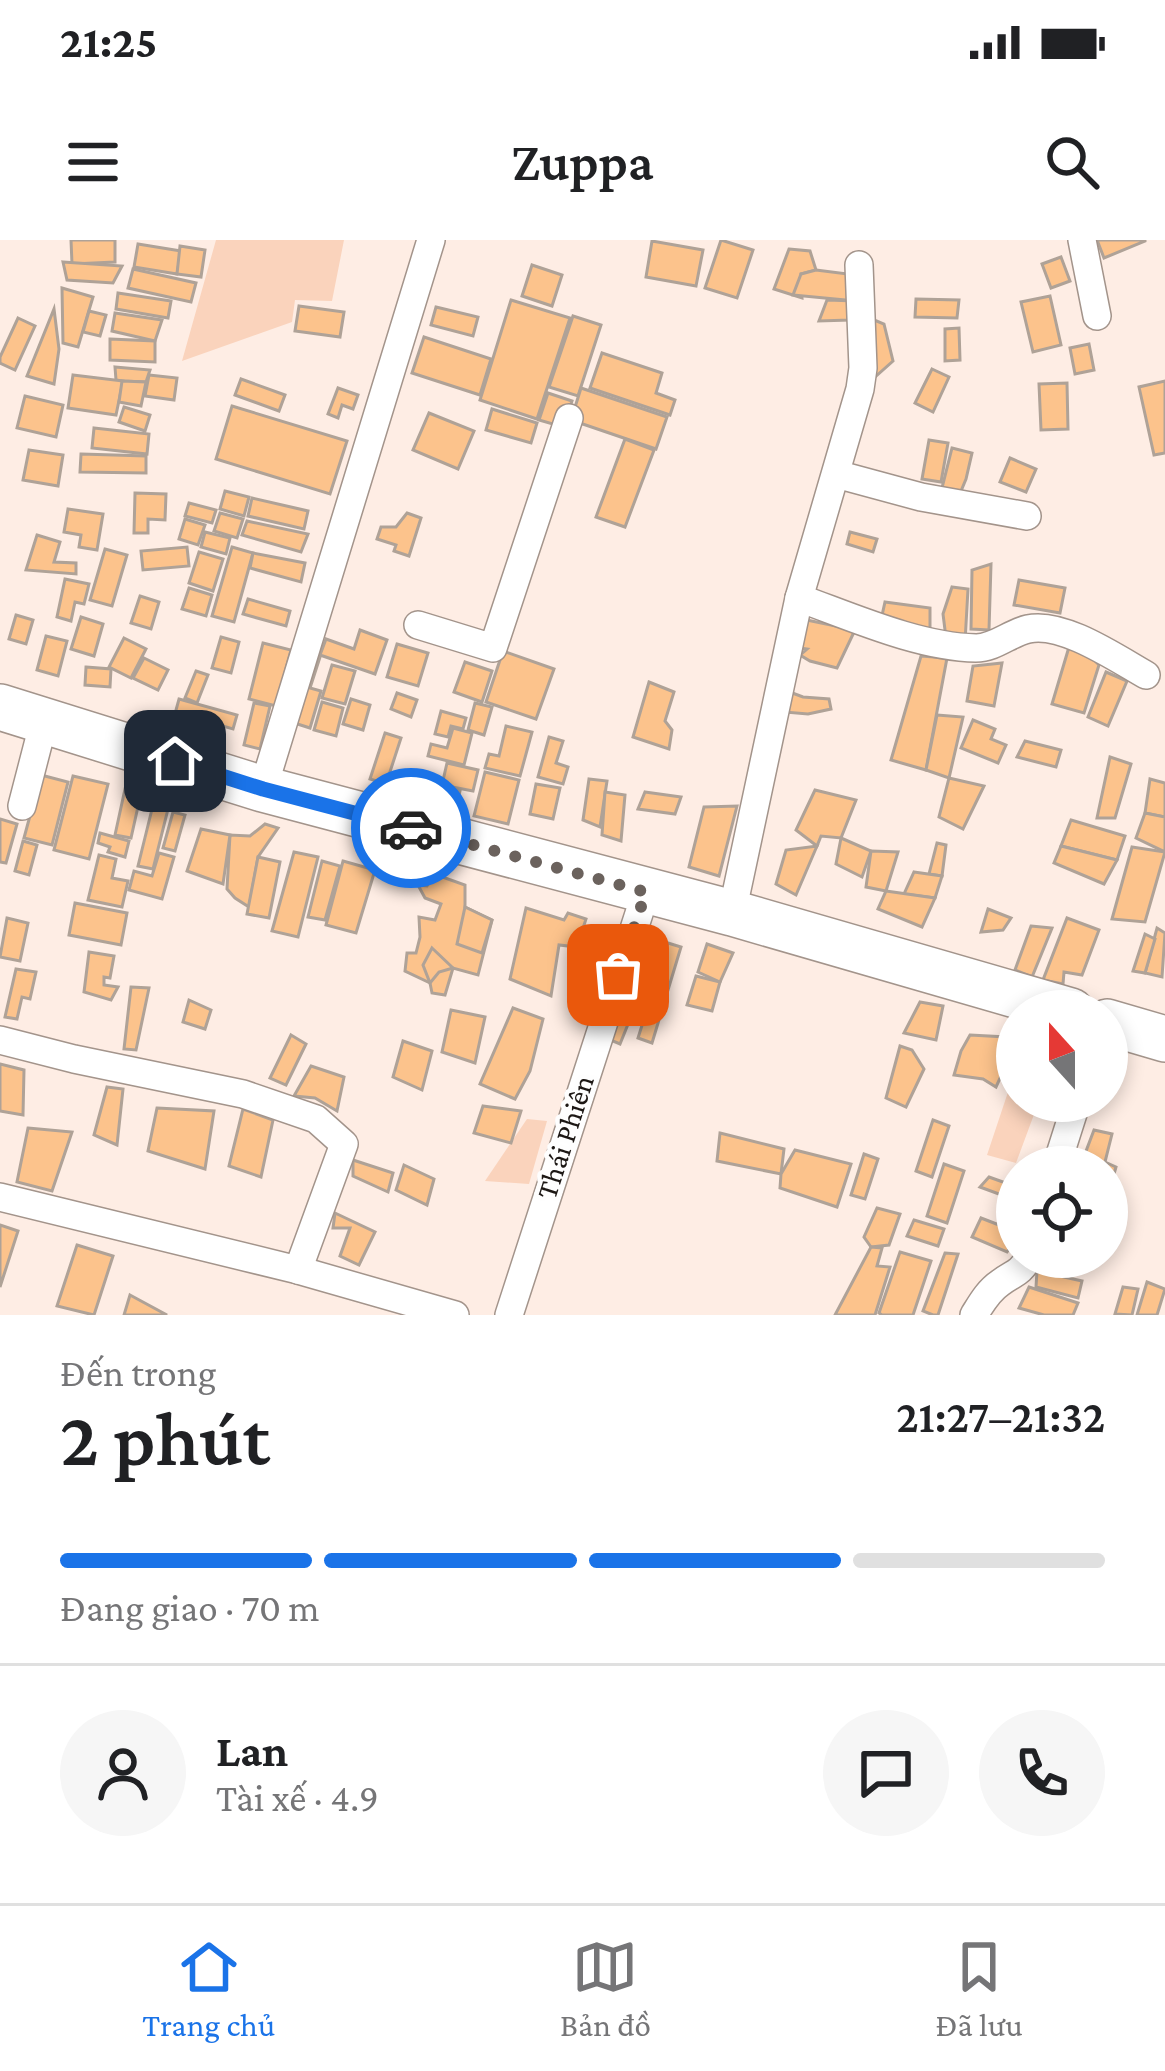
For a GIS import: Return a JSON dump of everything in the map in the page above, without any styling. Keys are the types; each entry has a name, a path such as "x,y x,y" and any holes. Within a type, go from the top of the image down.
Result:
{"main road":[{"path":"0,707 263,789 732,913 998,990"},
{"path":"1128,1028 1165,1039"}],"street":[{"path":"263,789 430,240"},
{"path":"1082,240 1097,316"},
{"path":"732,913 799,598 860,389 859,265"},
{"path":"418,625 493,649 568,418"},
{"path":"836,474 921,497 1027,516"},
{"path":"799,598 909,636 974,648 1023,630 1048,628 1146,675"},
{"path":"22,806 44,721"},
{"name":"Thái Phiên","path":"508,1315 646,892"},
{"path":"0,1040 244,1094 316,1119 344,1144 298,1270"},
{"path":"0,1197 298,1270 455,1315"},
{"path":"974,1315 985,1297 1011,1278"}],"shaded area":[{"path":"216,240 344,240 332,301 295,300 292,322 182,361"},
{"path":"527,1119 547,1121 529,1184 485,1181"},
{"path":"998,1122 1031,1122 1022,1146 996,1146 996,1157 987,1155"}],"building":[{"path":"71,240 115,240 115,262 72,264"},
{"path":"721,240 753,250 737,298 705,288"},
{"path":"1097,240 1145,240 1145,241 1104,258"},
{"path":"652,241 703,250 696,286 646,277"},
{"path":"138,244 181,251 177,274 134,267"},
{"path":"180,246 205,250 201,277 177,274"},
{"path":"789,249 810,251 816,270 801,274 802,298 774,289"},
{"path":"1061,257 1070,281 1051,288 1042,264"},
{"path":"63,262 122,266 113,283 67,280"},
{"path":"532,265 562,275 552,306 522,296"},
{"path":"133,269 196,283 191,302 128,288"},
{"path":"816,270 848,274 856,301 793,295 801,274"},
{"path":"62,288 93,297 78,347 63,343"},
{"path":"118,293 171,301 168,318 116,309"},
{"path":"1050,296 1061,345 1033,352 1021,302"},
{"path":"916,299 959,300 957,318 915,317"},
{"path":"511,300 570,318 537,419 480,400"},
{"path":"827,300 856,301 850,320 819,321"},
{"path":"299,306 344,312 340,337 295,331"},
{"path":"436,307 478,317 473,336 431,325"},
{"path":"54,309 59,349 54,384 27,376"},
{"path":"89,311 106,315 100,336 83,332"},
{"path":"115,313 162,320 155,341 112,331"},
{"path":"573,316 601,325 578,396 549,387"},
{"path":"867,317 884,324 893,361 875,377"},
{"path":"18,318 35,326 15,370 0,363 0,357"},
{"path":"959,328 960,360 945,361 945,329"},
{"path":"424,337 491,359 480,395 412,373"},
{"path":"110,339 155,341 155,362 110,360"},
{"path":"1089,344 1094,370 1075,374 1070,348"},
{"path":"602,353 662,373 656,393 675,400 670,415 590,388"},
{"path":"115,367 150,370 146,382 122,381 116,380"},
{"path":"932,369 949,377 933,412 915,403"},
{"path":"73,375 123,381 116,415 68,408"},
{"path":"149,375 177,378 174,400 145,396"},
{"path":"241,379 285,395 279,411 235,395"},
{"path":"122,381 146,382 141,406 119,402"},
{"path":"1165,381 1165,453 1154,455 1139,387"},
{"path":"1067,383 1068,429 1041,430 1039,384"},
{"path":"338,388 358,395 353,409 342,405 338,418 328,414"},
{"path":"581,388 667,417 656,449 571,420"},
{"path":"548,393 572,401 563,427 539,420"},
{"path":"25,396 63,405 56,437 17,428"},
{"path":"232,406 347,441 330,494 216,459"},
{"path":"124,407 150,415 145,431 119,422"},
{"path":"492,409 537,423 531,443 486,430"},
{"path":"429,413 474,431 458,469 413,450"},
{"path":"94,428 149,434 147,454 92,448"},
{"path":"625,439 654,450 625,527 596,517"},
{"path":"929,440 948,443 941,482 922,479"},
{"path":"952,448 972,453 966,479 961,491 941,492"},
{"path":"29,450 63,455 58,486 23,480"},
{"path":"81,454 146,456 146,473 80,472"},
{"path":"1010,458 1036,469 1026,492 1000,482"},
{"path":"225,491 249,497 244,516 220,509"},
{"path":"135,493 166,494 165,520 148,519 148,533 134,533"},
{"path":"252,498 308,511 304,529 248,516"},
{"path":"189,503 216,510 212,523 185,516"},
{"path":"68,509 103,514 97,550 79,547 81,535 64,532"},
{"path":"220,513 243,519 237,538 214,531"},
{"path":"407,513 421,518 409,556 394,551 396,545 377,539 381,527 396,527"},
{"path":"185,519 205,525 198,545 179,539"},
{"path":"247,521 308,534 301,552 242,535"},
{"path":"205,532 230,538 226,554 201,547"},
{"path":"850,532 877,539 873,552 847,544"},
{"path":"37,535 60,542 54,562 76,563 76,574 26,570"},
{"path":"187,547 189,566 143,570 141,551"},
{"path":"232,547 253,553 234,622 212,616"},
{"path":"105,549 127,555 112,606 90,600"},
{"path":"199,552 223,559 213,591 189,583"},
{"path":"253,553 305,563 301,582 250,568"},
{"path":"991,564 989,630 971,629 972,570"},
{"path":"65,579 89,584 84,604 75,602 71,621 57,617"},
{"path":"1019,580 1065,588 1060,613 1014,605"},
{"path":"952,587 968,589 965,642 946,638 943,614"},
{"path":"189,588 212,595 206,616 182,609"},
{"path":"140,596 159,602 151,629 131,623"},
{"path":"248,599 290,611 286,626 243,614"},
{"path":"885,602 930,608 930,642 879,629"},
{"path":"16,615 33,620 26,644 9,639"},
{"path":"81,617 103,624 94,656 71,649"},
{"path":"802,619 855,630 837,668 810,661 800,655 807,649 793,647"},
{"path":"360,630 387,640 375,674 320,655 326,639 354,649"},
{"path":"46,636 67,641 58,676 37,670"},
{"path":"221,637 239,642 231,673 212,668"},
{"path":"1072,637 1099,665 1084,713 1052,704"},
{"path":"124,638 146,649 131,678 109,667"},
{"path":"263,643 291,650 276,706 249,699"},
{"path":"397,644 428,653 418,686 387,677"},
{"path":"503,651 554,669 536,719 486,702"},
{"path":"308,654 320,657 310,688 321,691 310,728 288,721"},
{"path":"921,656 947,658 926,770 891,760"},
{"path":"144,658 168,670 158,690 133,678"},
{"path":"465,662 492,671 482,702 454,692"},
{"path":"1002,663 994,706 967,701 973,666"},
{"path":"332,665 355,671 345,704 322,698"},
{"path":"86,667 111,669 110,687 85,685"},
{"path":"196,671 208,675 197,703 185,698"},
{"path":"1106,672 1127,681 1108,726 1088,717"},
{"path":"649,682 674,692 665,721 672,730 669,749 633,737"},
{"path":"787,691 829,699 831,709 784,712"},
{"path":"397,693 417,700 411,717 391,709"},
{"path":"179,699 237,715 233,729 202,720 199,729 173,721"},
{"path":"351,699 370,705 363,730 343,724"},
{"path":"322,702 343,708 336,736 314,730"},
{"path":"254,703 270,706 260,749 244,745"},
{"path":"475,703 492,707 484,735 468,730"},
{"path":"441,711 466,718 463,729 451,726 448,737 435,734"},
{"path":"937,715 963,717 949,778 926,770"},
{"path":"973,720 995,729 991,739 1006,745 998,763 961,748"},
{"path":"506,726 532,732 520,776 485,768 489,754 499,756"},
{"path":"453,728 472,733 464,765 428,756 431,744 447,748"},
{"path":"385,733 401,738 386,784 370,779"},
{"path":"549,737 563,741 556,763 568,767 563,784 538,777"},
{"path":"1025,741 1061,750 1056,767 1017,757"},
{"path":"1110,757 1131,764 1115,818 1097,818"},
{"path":"447,763 478,770 473,791 442,785"},
{"path":"485,772 519,780 508,824 474,816"},
{"path":"423,774 441,778 438,786 460,791 457,804 418,794"},
{"path":"41,775 68,782 52,845 24,838"},
{"path":"73,776 108,784 89,859 54,850"},
{"path":"949,778 984,786 963,829 939,817"},
{"path":"589,779 607,781 600,827 583,820"},
{"path":"1150,779 1165,783 1165,817 1145,813"},
{"path":"536,784 560,788 553,819 530,814"},
{"path":"125,789 141,793 131,838 115,835"},
{"path":"815,790 856,800 841,838 821,836 817,846 796,830"},
{"path":"605,792 625,795 621,841 602,835"},
{"path":"645,792 681,797 675,814 638,809"},
{"path":"154,801 169,805 153,869 138,866"},
{"path":"737,806 719,876 689,867 704,807"},
{"path":"173,812 185,815 175,851 163,848"},
{"path":"1145,813 1165,817 1165,852 1136,838"},
{"path":"0,819 17,824 6,863 0,862"},
{"path":"1071,820 1125,836 1117,860 1061,846"},
{"path":"265,824 278,828 258,857 249,907 227,889 230,835 250,836"},
{"path":"201,829 230,835 223,884 187,871"},
{"path":"100,833 129,841 125,857 98,843"},
{"path":"841,838 871,851 862,877 836,864"},
{"path":"23,841 37,845 29,875 15,871"},
{"path":"937,843 946,845 942,876 929,874"},
{"path":"817,846 796,895 776,884 786,850"},
{"path":"1061,846 1117,860 1104,884 1054,863"},
{"path":"1132,847 1165,852 1145,922 1112,919"},
{"path":"871,851 898,852 886,891 866,887"},
{"path":"294,852 318,857 298,937 272,931"},
{"path":"159,853 174,857 162,899 129,890 134,871 152,876"},
{"path":"99,855 116,859 112,878 128,881 122,907 88,900"},
{"path":"258,857 280,862 269,918 247,914"},
{"path":"322,861 340,866 325,920 308,917"},
{"path":"343,861 375,870 356,933 326,925"},
{"path":"914,872 942,876 935,898 904,894"},
{"path":"434,874 465,885 465,907 492,920 478,975 453,968 445,995 432,993 430,983 405,971 407,953 416,953 419,917 435,920 441,904 425,898 418,885 427,886"},
{"path":"886,891 935,898 922,927 878,909"},
{"path":"75,903 127,913 121,945 69,935"},
{"path":"465,907 492,920 482,953 457,944"},
{"path":"526,908 564,920 568,913 586,919 577,947 559,945 551,996 510,979"},
{"path":"988,909 1011,918 1003,930 981,932"},
{"path":"7,918 28,923 20,961 0,957"},
{"path":"1067,918 1099,930 1082,975 1064,972 1063,984 1043,980"},
{"path":"1031,926 1052,928 1032,977 1015,970"},
{"path":"1157,928 1165,933 1162,977 1145,973"},
{"path":"1145,934 1155,939 1145,973 1133,971"},
{"path":"668,943 681,947 652,1043 638,1038"},
{"path":"707,944 733,953 720,982 698,972"},
{"path":"432,948 453,968 439,972 430,983 423,965"},
{"path":"89,952 114,956 110,978 104,977 104,985 118,987 111,1000 84,992"},
{"path":"16,969 36,972 30,999 22,997 17,1019 5,1017"},
{"path":"696,976 720,982 712,1011 687,1005"},
{"path":"131,987 149,988 136,1050 124,1049"},
{"path":"624,994 639,997 620,1044 608,1039"},
{"path":"189,1000 211,1010 205,1029 183,1022"},
{"path":"920,1002 943,1006 936,1040 904,1033"},
{"path":"513,1008 543,1019 530,1071 515,1099 480,1084"},
{"path":"451,1010 485,1017 475,1063 442,1052"},
{"path":"291,1035 306,1044 286,1085 270,1078"},
{"path":"970,1035 996,1036 996,1087 983,1079 954,1075"},
{"path":"403,1041 432,1051 422,1090 393,1077"},
{"path":"900,1046 912,1050 924,1069 906,1107 886,1098"},
{"path":"0,1064 24,1070 23,1115 0,1111"},
{"path":"311,1066 344,1077 337,1111 315,1098 294,1096"},
{"path":"107,1087 123,1089 117,1145 94,1135"},
{"path":"483,1106 521,1111 511,1143 474,1133"},
{"path":"157,1108 214,1111 205,1169 148,1151"},
{"path":"243,1109 273,1120 261,1177 229,1166"},
{"path":"933,1120 949,1126 932,1177 916,1171"},
{"path":"28,1128 72,1132 52,1191 17,1182"},
{"path":"1094,1130 1112,1134 1109,1146 1088,1146"},
{"path":"720,1133 784,1149 781,1174 717,1161"},
{"path":"795,1150 851,1164 837,1207 780,1188 781,1174"},
{"path":"864,1154 878,1159 865,1199 851,1195"},
{"path":"353,1160 393,1173 388,1192 353,1176"},
{"path":"944,1164 964,1171 947,1223 927,1216"},
{"path":"404,1165 434,1179 427,1205 396,1190"},
{"path":"989,1177 996,1180 996,1193 980,1187"},
{"path":"877,1208 900,1214 889,1245 871,1247 864,1237"},
{"path":"335,1213 375,1232 359,1265 340,1256 350,1228 333,1228"},
{"path":"981,1218 996,1224 996,1247 972,1237"},
{"path":"914,1220 944,1229 938,1246 907,1236"},
{"path":"0,1225 18,1231 0,1287"},
{"path":"77,1245 113,1256 94,1315 57,1306"},
{"path":"871,1247 882,1248 877,1266 890,1267 875,1315 835,1315"},
{"path":"900,1252 931,1261 913,1315 882,1315 879,1313"},
{"path":"945,1253 958,1254 938,1315 933,1315 923,1311"},
{"path":"1037,1278 1082,1281 1078,1298 1036,1287"},
{"path":"1147,1282 1165,1289 1157,1315 1137,1315"},
{"path":"1029,1287 1078,1303 1073,1315 1044,1315 1019,1308"},
{"path":"1123,1287 1138,1289 1132,1315 1115,1314"},
{"path":"130,1295 167,1315 124,1315"}],"way so far":[{"path":"411,828 646,892 618,975"}],"route":[{"path":"175,761 411,828"}]}
